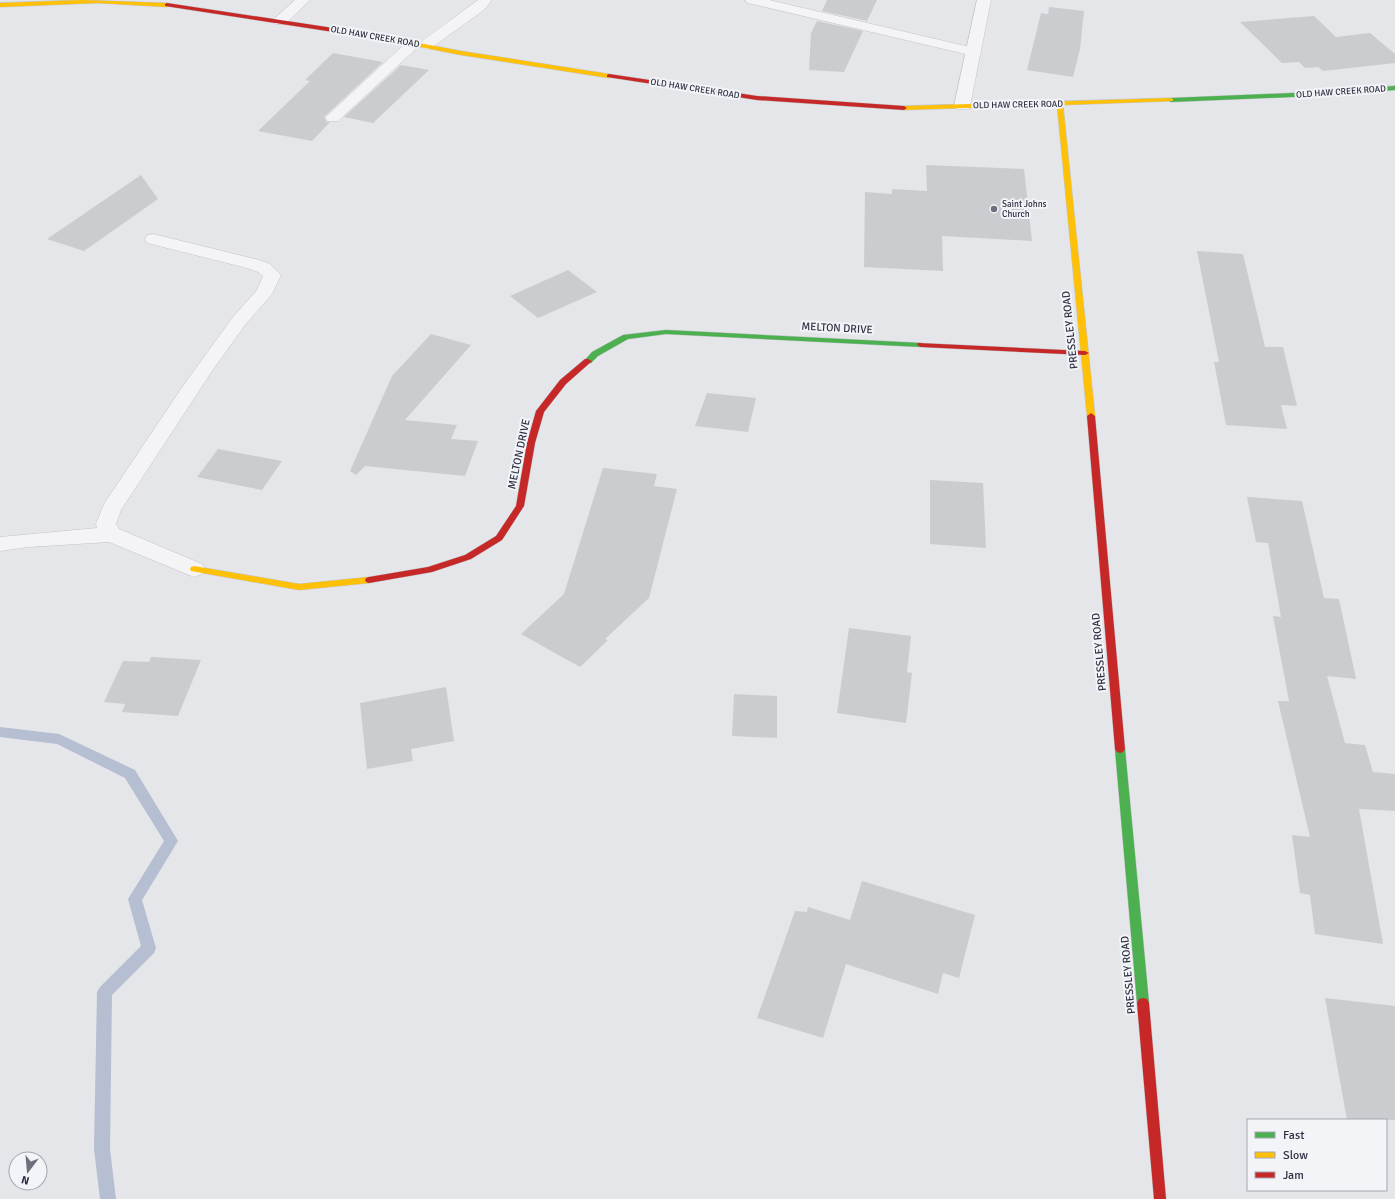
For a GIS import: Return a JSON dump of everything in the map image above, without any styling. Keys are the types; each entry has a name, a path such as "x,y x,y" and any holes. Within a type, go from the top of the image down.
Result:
{"street":[{"path":"280,21 303,0"},
{"path":"333,118 420,44 479,6 485,0"},
{"path":"752,0 974,52"},
{"path":"962,106 984,0"},
{"name":"OLD HAW CREEK ROAD","path":"0,5 98,1 155,2 420,44 468,54 757,98 858,106 1060,104 1315,94 1395,88"},
{"name":"PRESSLEY ROAD","path":"1060,104 1085,353 1160,1199"},
{"path":"111,534 106,524 111,509 225,340 246,311 271,284 272,275 264,268 153,239"},
{"name":"MELTON DRIVE","path":"194,570 300,587 354,582 429,570 468,557 499,538 520,506 531,443 540,411 562,382 589,359 626,337 666,332 1085,353"},
{"path":"0,544 28,540 111,534 194,570"}],"building":[{"path":"827,0 877,0 867,21 822,11"},
{"path":"1049,7 1084,11 1080,49 1073,77 1027,70 1041,13 1048,14"},
{"path":"1314,16 1336,37 1370,33 1395,54 1395,63 1323,71 1318,67 1305,68 1299,62 1282,63 1240,22"},
{"path":"817,21 863,31 844,72 809,70 811,33"},
{"path":"333,53 383,62 324,117 327,122 330,122 312,141 258,131 310,81 305,80"},
{"path":"401,65 429,70 373,123 344,117"},
{"path":"926,165 1024,169 1032,241 942,236 943,271 864,267 865,192 892,194 892,189 927,191"},
{"path":"141,175 158,199 84,251 47,239"},
{"path":"1197,251 1243,254 1265,347 1283,347 1297,406 1281,405 1287,429 1226,425 1214,362 1219,362"},
{"path":"568,270 597,292 538,318 510,296"},
{"path":"431,334 471,345 405,420 457,425 451,439 478,441 465,476 365,466 356,475 350,471 392,376"},
{"path":"707,393 756,398 748,432 695,426"},
{"path":"218,449 282,461 262,490 197,477"},
{"path":"603,468 657,474 654,486 677,489 649,598 605,639 608,640 580,667 521,634 564,594"},
{"path":"930,480 983,483 986,548 930,544"},
{"path":"1247,497 1302,501 1324,598 1339,599 1356,679 1327,676 1345,743 1365,745 1373,772 1395,774 1395,811 1359,809 1383,944 1315,934 1310,895 1300,893 1292,835 1310,837 1278,701 1289,701 1273,616 1281,617 1268,543 1256,542"},
{"path":"849,628 911,636 907,672 912,673 906,723 837,713"},
{"path":"151,657 201,660 178,716 122,712 125,704 104,702 123,661 149,662"},
{"path":"446,687 454,741 411,749 413,761 367,769 360,703"},
{"path":"734,694 777,696 777,738 732,736"},
{"path":"862,881 975,915 959,978 943,973 938,994 846,964 823,1038 757,1018 795,911 807,912 808,907 850,920"},
{"path":"1325,998 1395,1006 1395,1120 1347,1119"}],"waterway":[{"path":"0,732 59,739 130,774 171,841 135,899 149,948 105,992 102,1149 108,1199"}],"traffic: fast":[{"path":"1171,100 1315,94 1395,88"},
{"path":"588,361 595,354 626,337 666,332 921,345"},
{"path":"1120,749 1143,1003"}],"traffic: slow":[{"path":"0,5 98,1 167,5"},
{"path":"366,35 461,53 609,76"},
{"path":"904,108 1171,100"},
{"path":"1060,104 1091,416"},
{"path":"194,569 299,587 369,580"}],"traffic: jam":[{"path":"167,5 366,35"},
{"path":"609,76 757,98 904,108"},
{"path":"921,345 1085,353"},
{"path":"369,580 429,570 468,557 499,538 520,506 531,443 540,411 563,382 588,361"},
{"path":"1091,416 1120,749"},
{"path":"1143,1003 1160,1199"}],"place":[{"name":"Saint Johns Church","path":"994,209"}]}
